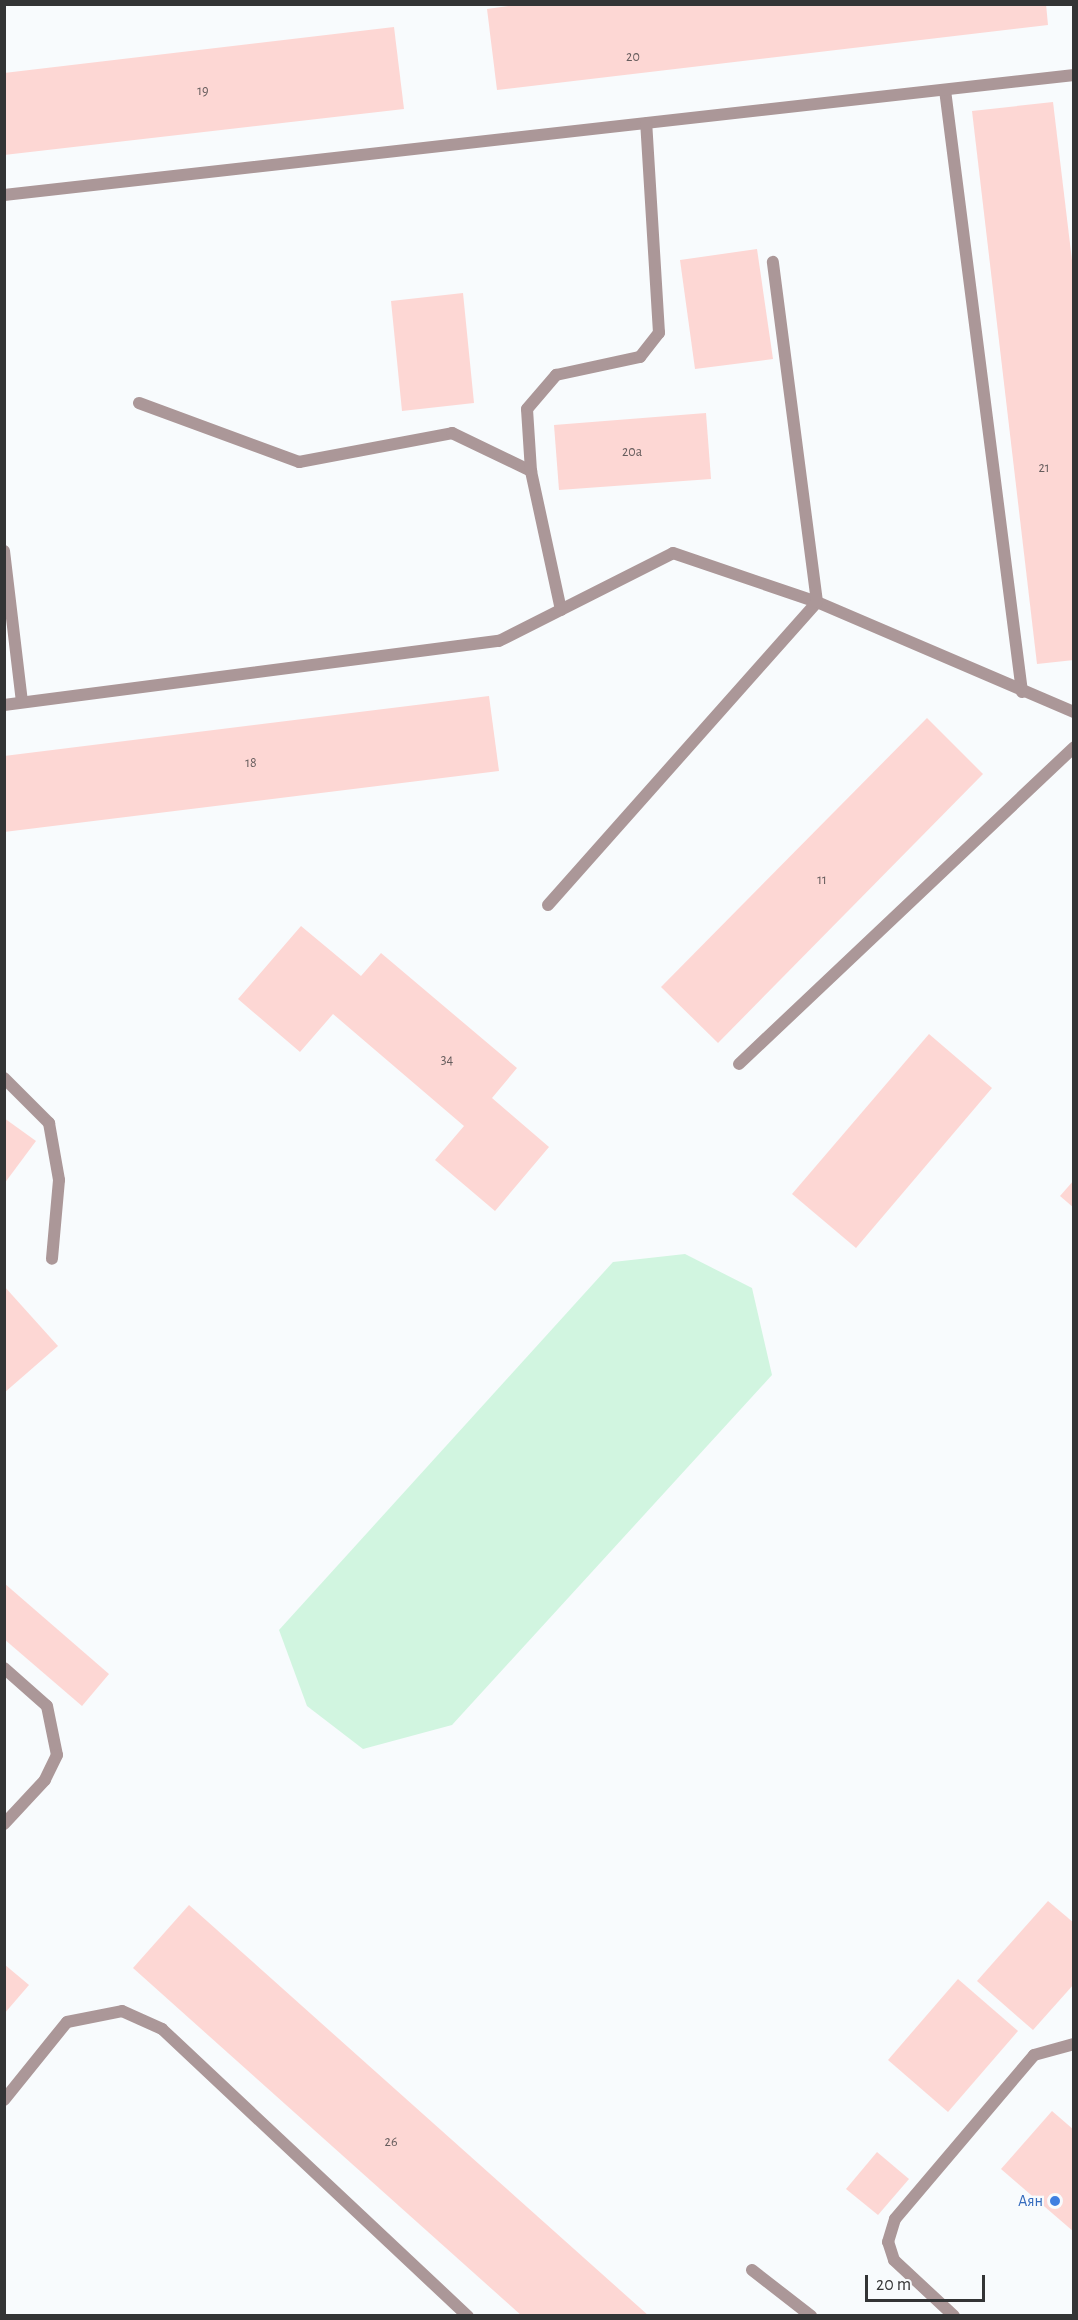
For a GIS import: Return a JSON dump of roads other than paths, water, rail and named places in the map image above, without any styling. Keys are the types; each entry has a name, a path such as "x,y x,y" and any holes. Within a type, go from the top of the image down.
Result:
{"lane":[{"path":"4,195 1074,75"},
{"path":"945,90 1022,692"},
{"path":"561,609 531,471 527,409 556,375 640,357 659,333 646,123"},
{"path":"548,904 818,602 773,262"},
{"path":"140,403 299,462 452,433 531,471"},
{"path":"4,551 22,702"},
{"path":"4,705 499,641 673,553 818,602 1022,692 1074,712"},
{"path":"739,1064 1074,747"},
{"path":"4,1078 49,1123 59,1180 52,1259"},
{"path":"4,1668 47,1706 57,1755 45,1780 4,1824"},
{"path":"4,2100 67,2022 122,2011 162,2029 468,2316"},
{"path":"954,2316 894,2260 888,2242 895,2219 1034,2055 1074,2044"},
{"path":"752,2270 812,2316"}],"place":[{"name":"Аян","path":"1055,2201"}]}
